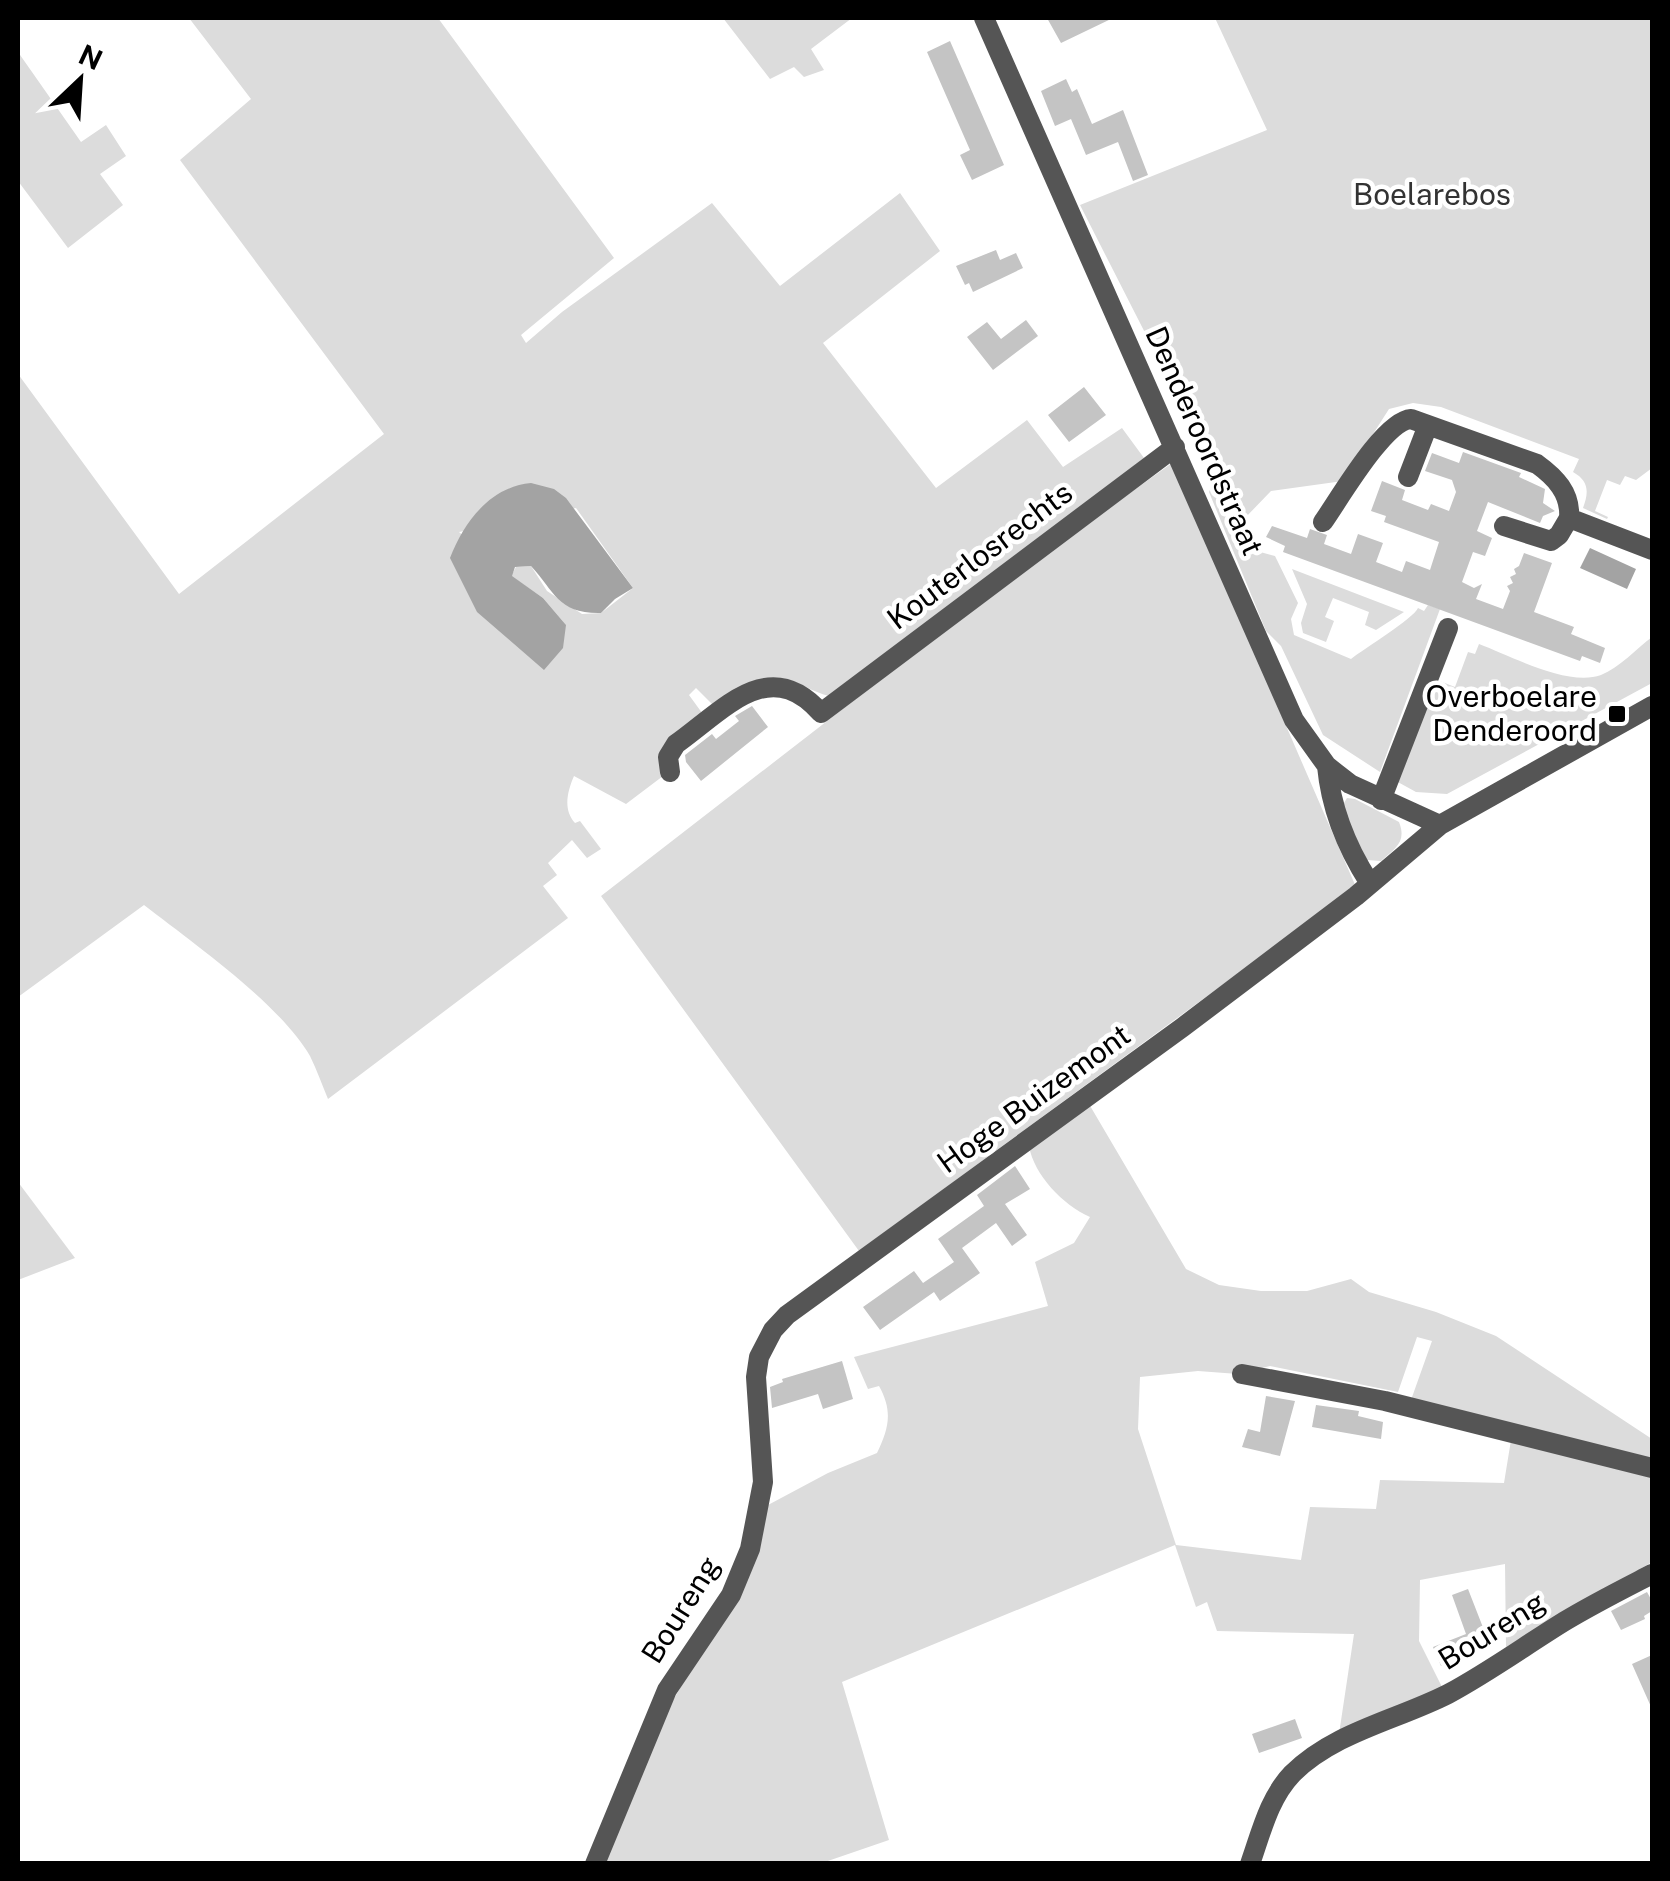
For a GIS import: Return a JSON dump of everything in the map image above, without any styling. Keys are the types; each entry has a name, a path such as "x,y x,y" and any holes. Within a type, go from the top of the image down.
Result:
{"street":[{"name":"Denderoordstraat","path":"984,18 1294,720 1327,766 1350,784 1440,825"},
{"path":"1323,522 1393,426 1403,419 1536,464 1552,475 1565,493 1570,518 1551,541 1504,526"},
{"path":"1408,477 1428,425"},
{"name":"Kouterlosrechts","path":"670,772 668,757 676,744 762,686 784,686 804,695 821,713 1176,447"},
{"path":"1570,518 1652,550"},
{"path":"1381,800 1448,628"},
{"name":"Hoge Buizemont","path":"756,1376 759,1357 787,1315 1183,1028 1356,896 1440,825 1652,706"},
{"path":"1327,766 1330,804 1369,882"},
{"path":"1242,1374 1385,1402 1652,1468"},
{"name":"Boureng","path":"595,1864 667,1690 730,1594 750,1548 763,1482 756,1376"},
{"name":"Boureng","path":"1250,1864 1266,1815 1278,1794 1290,1776 1312,1758 1337,1742 1446,1695 1652,1574"}],"green space":[{"path":"189,18 438,18 614,258 521,335 526,343 562,312 712,203 780,286 900,193 940,251 823,343 936,488 1027,420 1063,467 1122,428 1144,458 835,697 789,680 768,678 716,708 696,688 689,695 705,717 667,773 626,804 574,776 568,794 569,812 601,849 587,858 572,840 548,863 557,875 543,886 568,918 328,1099 310,1056 278,1016 234,975 144,905 18,997 18,374 179,594 384,434 180,160 251,99","holes":["576,508 633,588 601,613 582,614 547,591 531,566 516,567 511,576 543,598 566,625 459,532"]},
{"path":"723,18 852,18 811,49 824,70 804,77 794,67 770,79"},
{"name":"Boelarebos","path":"1215,18 1652,18 1652,468 1636,480 1625,476 1620,485 1607,480 1595,511 1607,519 1583,508 1586,487 1573,472 1579,459 1441,407 1413,403 1389,409 1343,481 1271,491 1244,519 1253,550 1275,556 1298,603 1291,619 1294,635 1351,659 1418,608 1424,611 1428,605 1440,609 1380,772 1323,735 1281,646 1266,631 1209,492 1215,478 1196,433 1080,205 1267,130"},
{"path":"18,52 81,142 106,125 126,156 100,174 123,205 68,248 18,181"},
{"path":"1172,463 1356,887 859,1251 601,896 1021,571"},
{"path":"1292,569 1404,612 1376,630 1365,625 1369,612 1333,598 1325,617 1334,621 1326,642 1303,633 1301,623 1307,604"},
{"path":"1652,637 1652,683 1447,794 1416,792 1396,781 1437,680 1455,687 1468,652 1475,654 1479,644 1556,674 1588,678 1614,668"},
{"path":"1347,798 1399,822 1401,840 1381,861 1367,860 1341,808"},
{"path":"1089,1104 1186,1269 1219,1285 1261,1291 1307,1291 1351,1279 1369,1292 1436,1312 1496,1336 1652,1439 1652,1462 1411,1400 1432,1341 1417,1337 1398,1392 1270,1366 1238,1374 1198,1371 1140,1377 1138,1429 1176,1545 1301,1560 1310,1507 1376,1509 1380,1480 1504,1483 1511,1440 1652,1476 1652,1562 1506,1647 1505,1564 1420,1580 1419,1641 1442,1687 1339,1734 1354,1634 1217,1631 1207,1602 1196,1607 1175,1545 842,1682 889,1840 822,1863 603,1864 664,1716 756,1557 768,1505 828,1473 877,1453 888,1412 879,1386 868,1389 854,1357 1048,1306 1035,1262 1074,1243 1090,1217 1051,1188 1037,1168 1029,1146"},
{"path":"18,1182 75,1258 18,1280"}],"shaded area":[{"path":"531,483 554,489 566,498 633,588 601,613 575,610 559,600 531,566 515,567 512,576 543,598 566,625 563,648 544,670 477,612 450,558 480,509 503,491"},
{"path":"1590,548 1636,569 1627,589 1580,568"}],"building":[{"path":"1047,18 1113,18 1061,43"},
{"path":"950,41 1004,165 972,180 960,155 970,150 927,52"},
{"path":"1066,79 1072,92 1077,89 1092,124 1123,110 1148,175 1133,181 1118,142 1086,155 1071,119 1055,126 1041,91"},
{"path":"996,250 1000,260 1016,253 1023,268 973,292 956,266"},
{"path":"1026,320 1038,336 993,370 967,337 987,322 1001,339"},
{"path":"1084,387 1106,415 1069,442 1048,415"},
{"path":"1463,452 1521,473 1519,477 1545,489 1543,503 1555,511 1543,516 1540,523 1488,502 1477,531 1492,538 1485,556 1473,552 1462,582 1474,588 1482,584 1476,599 1503,609 1510,591 1507,586 1513,583 1510,577 1516,574 1514,569 1524,553 1552,563 1534,612 1574,627 1571,634 1605,648 1600,663 1582,656 1580,661 1283,552 1285,546 1266,537 1272,526 1307,538 1310,529 1327,535 1324,544 1351,554 1358,534 1383,543 1376,562 1402,572 1406,561 1430,570 1439,542 1384,522 1386,516 1371,511 1382,481 1405,490 1402,500 1428,510 1431,504 1449,511 1456,492 1452,480 1425,471 1432,453 1459,463"},
{"path":"752,706 768,727 701,781 685,755 712,734 716,739 739,721 735,716"},
{"path":"1015,1166 1030,1189 1005,1204 1027,1235 1012,1246 996,1223 962,1248 980,1273 940,1301 934,1292 880,1330 863,1307 914,1271 923,1283 954,1262 938,1239 984,1206 977,1195"},
{"path":"842,1361 853,1399 823,1409 818,1394 772,1408 770,1387 783,1382 782,1379"},
{"path":"1266,1396 1295,1401 1280,1456 1242,1447 1248,1429 1260,1432"},
{"path":"1316,1405 1359,1411 1358,1416 1383,1422 1381,1439 1312,1427"},
{"path":"1468,1589 1491,1648 1441,1666 1433,1647 1466,1634 1452,1595"},
{"path":"1647,1592 1652,1611 1645,1619 1621,1630 1611,1611"},
{"path":"1652,1655 1652,1709 1632,1664"},
{"path":"1295,1719 1302,1738 1259,1753 1252,1734"}],"place":[{"name":"Overboelare Denderoord","path":"1617,714"}]}
